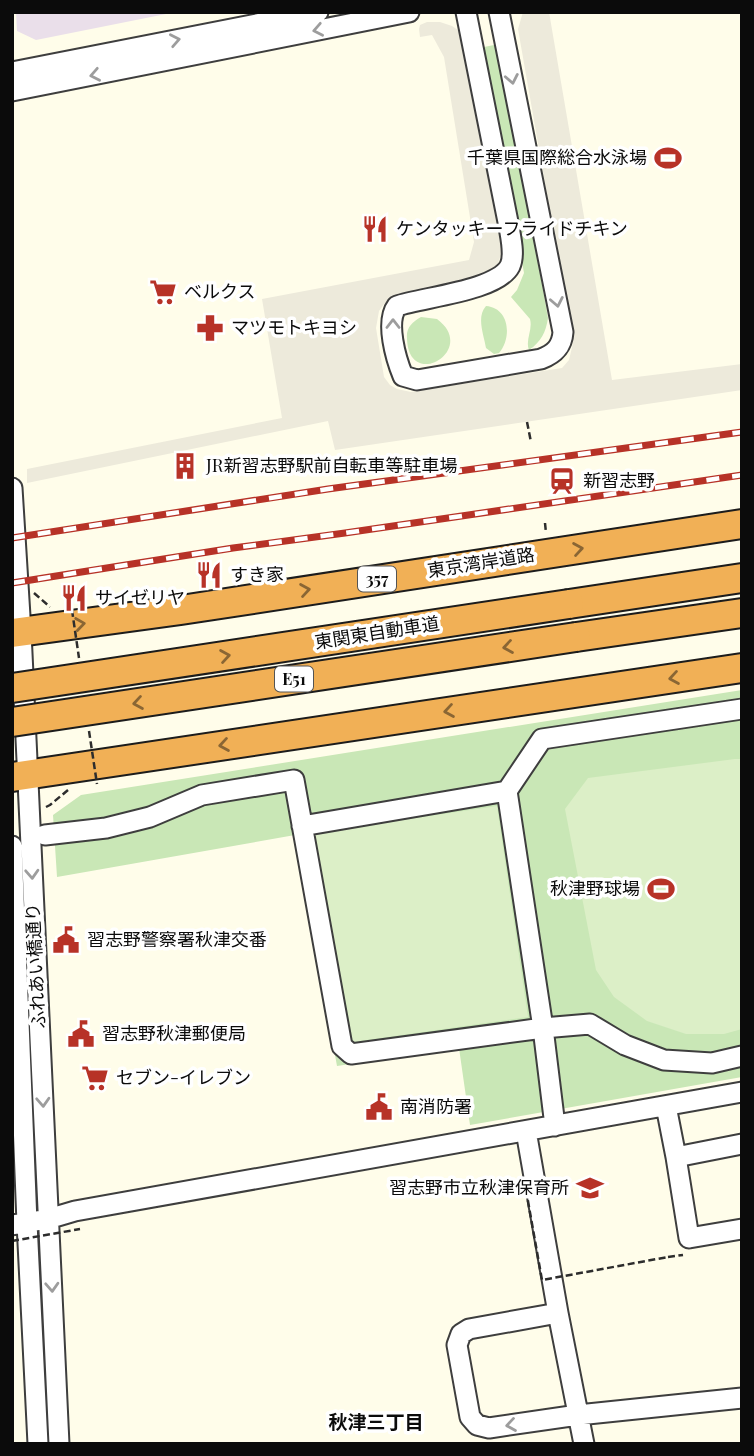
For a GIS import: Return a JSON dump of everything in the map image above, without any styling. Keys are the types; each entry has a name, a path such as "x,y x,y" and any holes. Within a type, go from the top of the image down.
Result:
{"highway":[{"name":"東京湾岸道路","path":"16,632 181,610 742,524"},
{"name":"東関東自動車道","path":"12,688 742,578"},
{"name":"東関東自動車道","path":"12,722 742,612"},
{"path":"20,776 742,667"}],"street":[{"path":"12,72 318,12"},
{"path":"12,91 409,12"},
{"path":"466,12 512,253 510,265 501,276 478,287 397,306 391,314 398,364 403,376 417,380 541,359 557,350 563,339 499,12"},
{"name":"ふれあい橋通り","path":"12,488 20,776 48,1219 59,1444"},
{"path":"555,1126 507,791 542,739 742,709"},
{"path":"44,835 106,828 150,817 202,795 294,780 342,1046 351,1054 590,1024 625,1045 664,1060 712,1063 742,1056"},
{"path":"302,826 507,791"},
{"name":"ふれあい橋通り","path":"12,846 19,1224 38,1444"},
{"path":"19,1224 75,1211 742,1093"},
{"path":"666,1106 689,1238 742,1229"},
{"path":"526,1131 584,1444"},
{"path":"676,1157 742,1144"},
{"path":"558,1312 469,1329 461,1334 457,1345 470,1418 477,1425 489,1428 578,1415 742,1398"}],"path":[{"path":"527,422 531,442"},
{"path":"30,596 35,593 53,611"},
{"path":"62,610 72,610"},
{"path":"43,808 70,788"},
{"path":"526,1190 542,1280 668,1257"},
{"path":"12,1241 80,1229"}],"shaded area":[{"path":"16,12 176,12 36,40 17,31"},
{"path":"523,12 549,12 612,380 742,364 742,390 335,450 328,421 27,483 27,469 282,418 262,299 469,260 474,242 444,57 432,35 420,37 420,25 427,22 452,26 458,30 466,45 503,249 498,263 487,274 397,297 384,304 379,311 376,328 384,377 397,389 411,392 562,368 569,360 573,343 518,29"}],"green space":[{"path":"499,44 548,318 542,336 529,350 530,319 511,297 524,273 484,47"},
{"path":"486,306 500,312 506,325 506,340 499,353 494,354 486,348 481,321"},
{"path":"421,317 437,319 448,331 450,343 446,353 428,364 418,362 410,354 407,338 410,326"},
{"path":"742,690 742,1077 470,1125 459,1048 337,1066 295,835 57,877 53,815 81,795"},
{"name":"秋津野球場","path":"742,759 742,1029 724,1034 686,1034 647,1021 614,997 596,970 565,809 588,778"},
{"path":"497,806 528,1017 353,1042 314,833"}],"railway":[{"path":"12,538 328,489 742,432"},
{"path":"12,583 233,548 742,475"}],"place":[{"name":"千葉県国際総合水泳場","path":"668,158"},
{"name":"ケンタッキーフライドチキン","path":"375,229"},
{"name":"ベルクス","path":"163,292"},
{"name":"マツモトキヨシ","path":"210,328"},
{"name":"JR新習志野駅前自転車等駐車場","path":"185,466"},
{"name":"新習志野","path":"562,481"},
{"name":"すき家","path":"209,575"},
{"name":"サイゼリヤ","path":"74,598"},
{"name":"秋津野球場","path":"661,889"},
{"name":"習志野警察署秋津交番","path":"66,940"},
{"name":"習志野秋津郵便局","path":"81,1034"},
{"name":"セブン-イレブン","path":"95,1078"},
{"name":"南消防署","path":"379,1107"},
{"name":"習志野市立秋津保育所","path":"590,1188"}],"district":[{"name":"秋津三丁目","path":"376,1422"}]}
